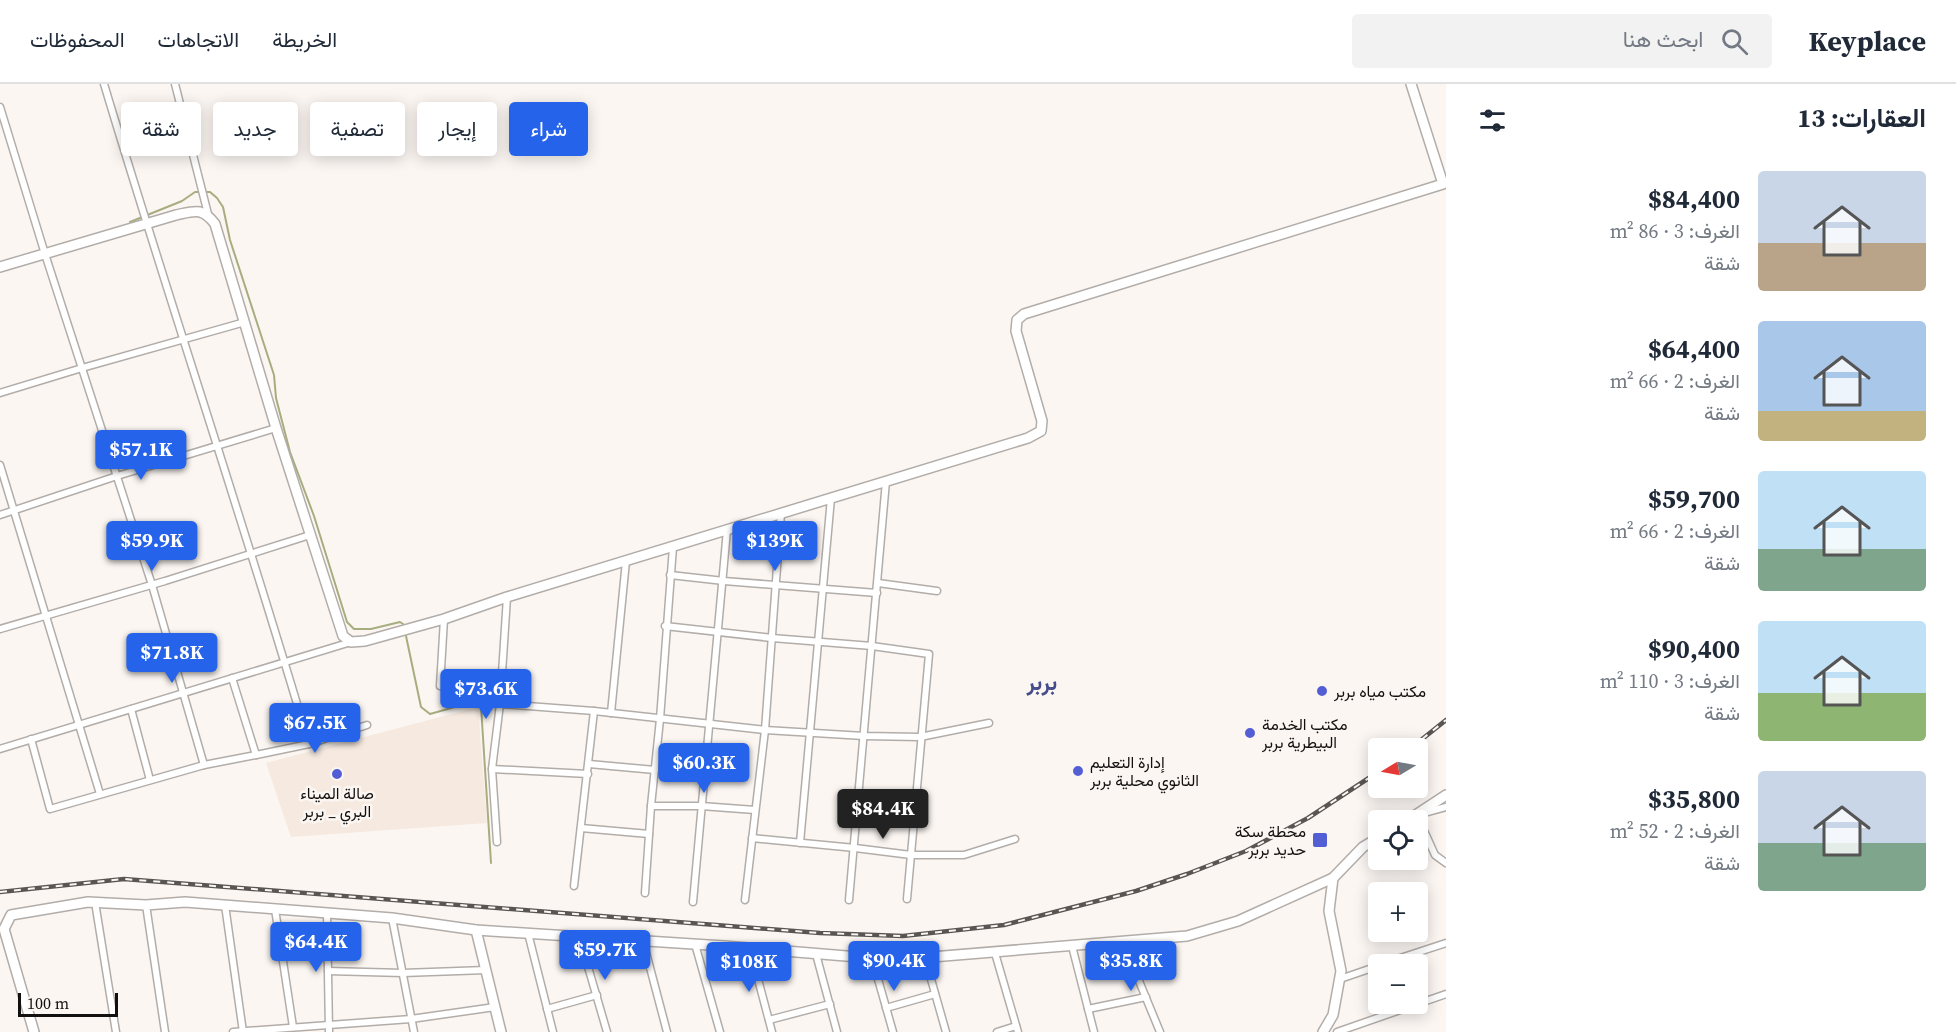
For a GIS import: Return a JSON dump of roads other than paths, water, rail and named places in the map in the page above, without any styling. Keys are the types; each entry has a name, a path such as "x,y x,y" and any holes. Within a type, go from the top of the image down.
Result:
{"street":[{"path":"104,84 309,744"},
{"path":"175,84 207,214 215,224 276,428 343,636 351,642"},
{"path":"1411,84 1446,194"},
{"path":"0,107 152,585 204,765"},
{"path":"0,749 351,642 365,641 444,620 507,597 1028,438 1041,431 1042,421 1016,331 1017,320 1024,314 1443,183"},
{"path":"0,267 146,224 198,211 207,214"},
{"path":"0,393 245,321"},
{"path":"0,515 117,476 276,428"},
{"path":"0,465 100,794"},
{"path":"849,900 886,481"},
{"path":"800,843 831,498"},
{"path":"745,900 765,730 781,513"},
{"path":"693,902 728,530"},
{"path":"0,629 152,585 310,535"},
{"path":"645,893 673,547"},
{"path":"611,713 626,561"},
{"path":"670,575 877,593"},
{"path":"878,583 937,591"},
{"path":"497,842 492,769 500,704 507,597"},
{"path":"444,620 440,686 471,695 488,703 594,711 765,730 864,736 920,737 989,723"},
{"path":"666,626 772,638 872,645 929,654 907,899"},
{"path":"232,678 256,755"},
{"path":"131,709 150,780"},
{"path":"574,886 594,711"},
{"path":"31,739 50,809 204,765 309,744 367,725"},
{"path":"589,764 655,770"},
{"path":"492,769 588,774"},
{"path":"1424,810 1446,795"},
{"path":"651,806 701,806 755,810"},
{"path":"1428,812 1446,807"},
{"path":"581,828 649,834"},
{"path":"752,838 911,855 964,855 1015,839"},
{"path":"1428,839 1435,855 1446,863"},
{"path":"34,1032 4,929 11,915 95,902 146,905 185,902 392,918 476,930 643,940 895,960 1187,936 1238,921 1333,878 1368,844"},
{"path":"1323,1032 1333,1015 1341,972 1329,911 1333,878"},
{"path":"95,902 116,1032"},
{"path":"146,905 165,1032"},
{"path":"225,905 243,1031"},
{"path":"275,909 293,1027"},
{"path":"327,914 329,1032"},
{"path":"392,918 414,1032"},
{"path":"476,930 501,1032"},
{"path":"528,933 553,1032"},
{"path":"579,936 607,1032"},
{"path":"643,940 667,1032"},
{"path":"1123,942 1160,1032"},
{"path":"1413,954 1446,943"},
{"path":"695,944 720,1032"},
{"path":"1072,946 1094,1032"},
{"path":"750,949 772,1032"},
{"path":"995,953 1017,1029 997,1032"},
{"path":"816,954 837,1032"},
{"path":"872,958 893,1032"},
{"path":"925,958 946,1032"},
{"path":"1340,979 1368,969"},
{"path":"328,971 403,973 486,970"},
{"path":"886,1008 935,994"},
{"path":"1337,1032 1446,994"},
{"path":"548,1009 597,995"},
{"path":"1088,1009 1146,997"},
{"path":"769,1020 830,1004"},
{"path":"233,1032 411,1019 495,1007"}],"waterway":[{"path":"130,222 182,201 195,192 210,192 217,198 223,207 230,240 274,375 276,398 290,452 314,516 347,622 354,629 371,629 400,622 403,624"},
{"path":"406,636 421,707 430,714 476,701 481,706 491,863"}],"railway":[{"path":"1424,738 1446,720"},
{"path":"0,892 124,879 820,933 903,936 1004,925 1136,891 1187,874 1246,851 1308,818 1368,779"}],"place":[{"name":"مكتب مياه بربر","path":"1322,691"},
{"name":"مكتب الخدمة البيطرية بربر","path":"1250,733"},
{"name":"إدارة التعليم الثانوي محلية بربر","path":"1078,771"},
{"name":"صالة الميناء البري _ بربر","path":"337,774"},
{"name":"محطة سكة حديد بربر","path":"1320,840"}],"district":[{"name":"بربر","path":"1042,682"}]}
